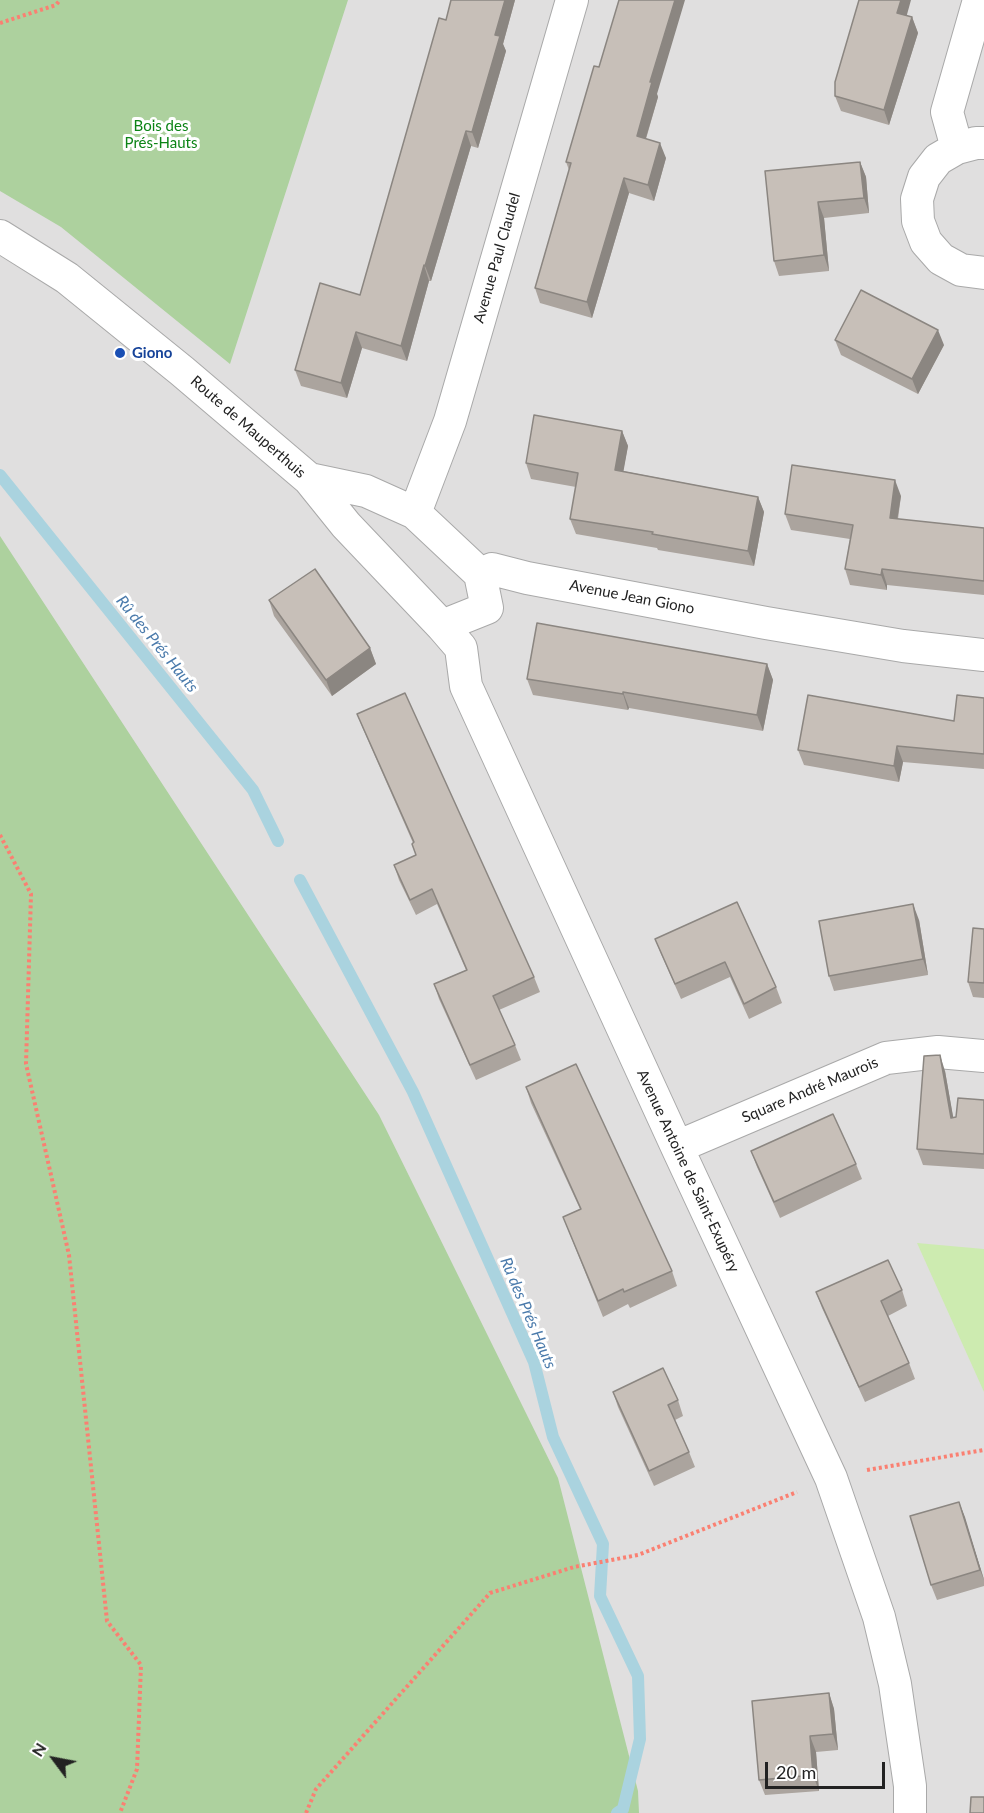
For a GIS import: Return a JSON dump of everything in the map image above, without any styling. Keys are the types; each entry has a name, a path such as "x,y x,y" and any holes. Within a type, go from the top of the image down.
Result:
{"street":[{"name":"Avenue Paul Claudel","path":"415,513 450,421 572,0"},
{"path":"978,0 947,112 971,146 938,159 924,177 917,199 918,221 926,242 941,259 960,270 984,273"},
{"name":"Route de Mauperthuis","path":"0,236 68,278 309,479 346,525 442,626"},
{"path":"309,479 366,491 415,513 480,574 488,608 442,626"},
{"name":"Avenue Jean Giono","path":"480,574 492,568 527,578 766,622 903,646 984,656"},
{"name":"Avenue Antoine de Saint-Exupéry","path":"442,626 461,648 466,686 676,1147 831,1478 879,1617 895,1684 910,1786 910,1813"},
{"name":"Square André Maurois","path":"676,1147 886,1058 938,1052 984,1056"}],"path":[{"path":"0,22 56,5 60,0"},
{"path":"0,835 31,894 26,1064 69,1255 107,1621 141,1665 137,1769 120,1813"},
{"path":"306,1813 316,1789 490,1593 574,1567 638,1555"}],"shaded area":[{"path":"0,0 984,0 984,1813 0,1813"}],"green space":[{"name":"Bois des Prés-Hauts","path":"0,0 348,0 230,364 61,227 0,191"},
{"path":"0,536 379,1115 558,1478 638,1791 639,1813 0,1813"},
{"path":"917,1243 984,1249 984,1392"}],"building":[{"path":"451,0 505,0 495,35 500,36 472,132 466,131 401,346 356,332 341,383 295,370 320,283 360,295 439,18 446,20"},
{"path":"619,0 675,0 650,82 652,82 637,136 660,143 648,185 624,178 587,302 535,288 571,163 566,162 594,66 599,67"},
{"path":"859,0 901,0 897,13 912,17 884,110 835,96 835,82"},
{"path":"860,162 864,198 818,202 824,255 774,261 765,171"},
{"path":"861,290 938,330 912,379 835,340"},
{"path":"534,415 622,431 615,470 758,497 748,551 652,534 653,532 570,519 578,473 526,463"},
{"path":"792,465 895,480 890,518 984,528 984,581 882,569 881,575 845,569 853,525 785,514"},
{"path":"315,569 370,648 326,680 269,600"},
{"path":"537,623 767,664 757,715 623,692 623,694 527,679"},
{"path":"405,693 534,977 493,996 515,1045 470,1065 434,984 467,970 432,889 410,900 394,865 416,855 412,844 414,842 357,714"},
{"path":"808,695 954,721 957,695 984,698 984,754 897,746 894,766 798,750"},
{"path":"737,902 776,987 744,1004 725,962 675,984 655,939"},
{"path":"913,904 923,959 829,976 819,921"},
{"path":"973,928 984,929 984,983 968,982"},
{"path":"940,1055 951,1118 956,1117 958,1098 984,1100 984,1154 917,1149 924,1056"},
{"path":"576,1064 672,1271 598,1301 563,1217 581,1209 526,1087"},
{"path":"833,1114 856,1164 774,1202 751,1151"},
{"path":"888,1260 902,1290 881,1301 909,1363 859,1387 816,1292"},
{"path":"663,1368 678,1400 668,1405 689,1452 649,1471 613,1392"},
{"path":"959,1502 980,1570 931,1585 910,1516"},
{"path":"829,1693 833,1734 810,1736 813,1775 759,1780 752,1701"},
{"path":"971,1797 984,1797 984,1813 970,1813"}],"waterway":[{"name":"Rû des Prés Hauts","path":"0,475 253,790 278,841"},
{"name":"Rû des Prés Hauts","path":"300,880 413,1092 534,1362 553,1437 603,1544 600,1596 638,1676 640,1739 623,1809 617,1813"}],"place":[{"name":"Giono","path":"120,353"}]}
